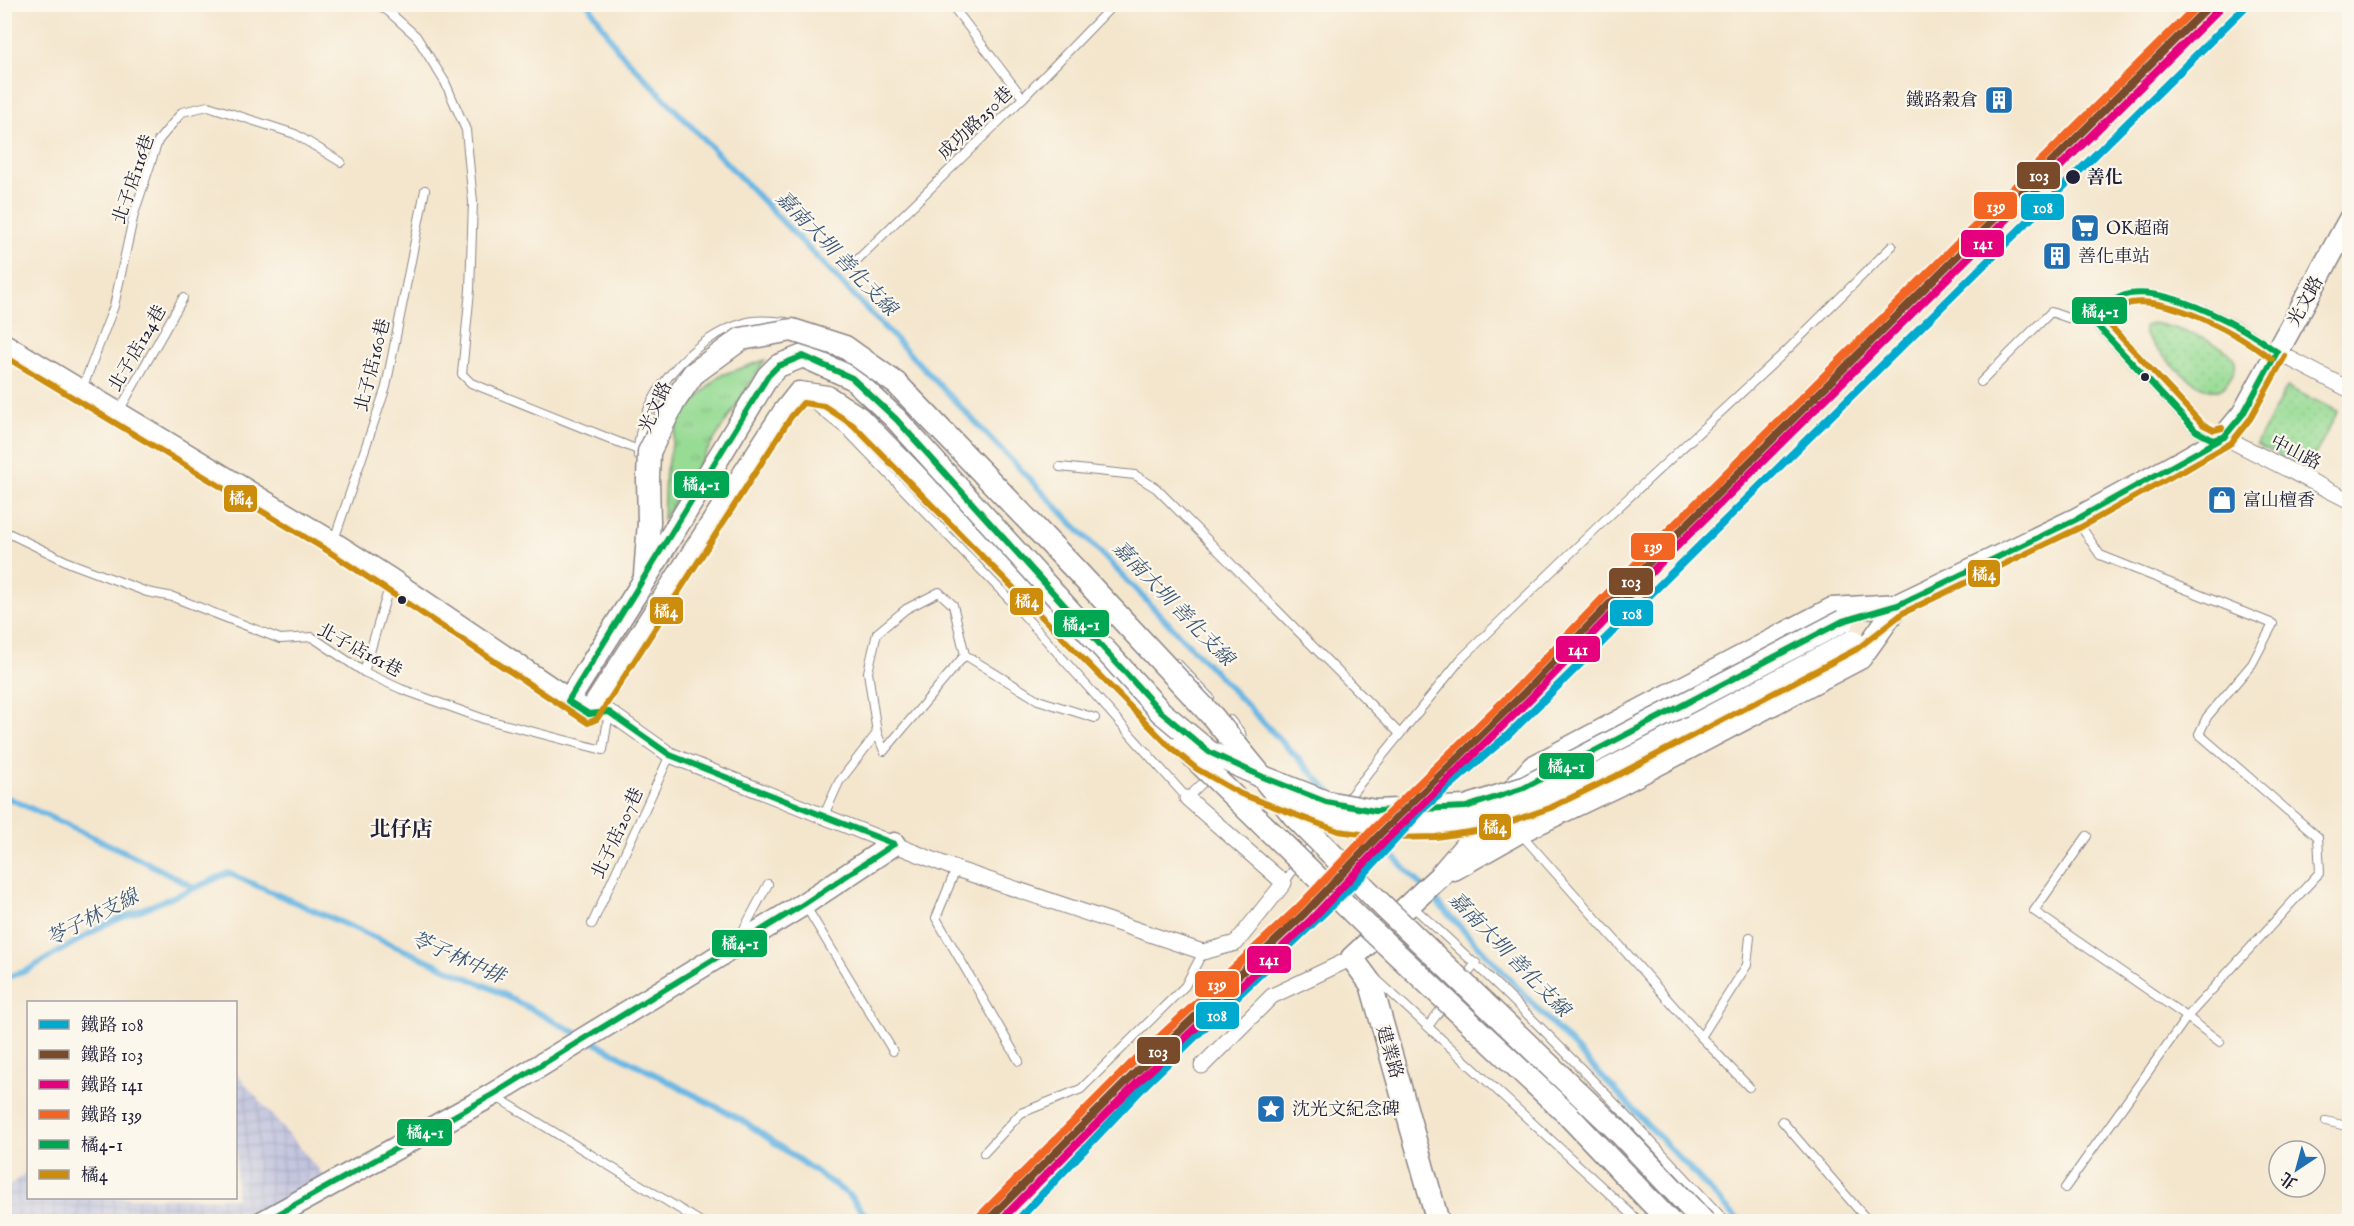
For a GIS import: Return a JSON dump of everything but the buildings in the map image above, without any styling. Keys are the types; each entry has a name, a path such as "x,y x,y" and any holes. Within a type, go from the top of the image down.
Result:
{"street":[{"name":"光文路","path":"1898,604 2077,519 2224,437 2243,414 2349,220"},
{"path":"645,579 647,552 644,520 649,452 674,402 693,374 741,339 792,330 845,348 897,384 1213,717 1302,824 1385,908 1617,1130 1704,1221"},
{"path":"4,345 333,543 568,700 599,713 670,755 956,868 1203,952 1236,943 1284,883 1187,798"},
{"path":"2277,352 2349,390"},
{"path":"568,700 773,371 778,366 803,356 852,378 896,419 1161,712 1209,752 1326,802 1375,811 1466,807 1524,788 1848,631"},
{"path":"599,713 784,412 799,393 826,397 859,418 1176,741 1567,1114 1670,1221"},
{"name":"中山路","path":"2224,437 2349,501"},
{"path":"1176,741 1202,762 1245,786 1340,822 1392,829 1434,828 1487,820 1546,800 1612,768 1898,604"},
{"path":"1202,1066 1272,996 1352,957 1439,877 1533,767 1832,609 1898,604"},
{"path":"1439,877 1519,832 1618,785 1860,658 1898,604"},
{"path":"1495,811 1519,832"},
{"path":"263,1221 492,1095 606,1023 804,904 894,844"},
{"name":"建業路","path":"1352,957 1371,984 1438,1221"}],"lane":[{"path":"376,4 388,11 416,36 445,82 466,130 473,202 470,290 462,374 471,383 638,450"},
{"path":"951,4 1023,98"},
{"name":"成功路250巷","path":"856,261 1023,98 1114,4"},
{"name":"北子店116巷","path":"82,391 114,306 134,214 158,141 182,112 208,106 285,130 340,162"},
{"name":"北子店160巷","path":"333,543 386,387 425,190"},
{"path":"1284,883 1330,819 1361,784 1461,659 1610,515 1783,354 1892,246"},
{"path":"2091,320 2104,306 2121,297 2132,294 2150,294 2217,316 2255,335 2277,352"},
{"name":"北子店124巷","path":"118,412 183,298"},
{"path":"1981,382 2051,312 2068,318 2091,320 2196,431 2213,440 2224,437"},
{"name":"光文路","path":"638,462 638,450 645,419 666,376 711,336 745,322 769,320 810,326"},
{"path":"792,323 818,346"},
{"path":"827,332 882,363"},
{"path":"835,362 852,378"},
{"path":"892,369 1106,589"},
{"path":"799,393 849,433 997,586 1187,798 1244,746 1241,733 1226,716"},
{"path":"1060,467 1135,475 1156,488 1400,734"},
{"path":"2065,1188 2187,1017 2319,872 2318,837 2199,734 2207,717 2252,664 2273,624 2100,555 2077,519"},
{"name":"北子店161巷","path":"4,531 70,563 147,592 173,597 280,639 312,637 364,672 401,689 484,719 603,750 599,713"},
{"path":"364,672 391,580"},
{"path":"965,655 884,751 877,733 868,672 877,633 906,609 939,592 953,605 965,655 1038,700 1095,718"},
{"path":"1172,657 1219,708"},
{"path":"824,815 839,782 877,733"},
{"name":"北子店207巷","path":"592,924 670,755"},
{"path":"1519,832 1701,1037 1749,1087"},
{"path":"2086,836 2034,911 2220,1042"},
{"path":"956,868 936,918 1018,1061"},
{"path":"736,945 768,884"},
{"path":"804,904 893,1051"},
{"path":"1409,904 1476,963 1610,1096 1726,1221"},
{"path":"1701,1037 1747,965 1750,937"},
{"path":"984,1153 1021,1113 1081,1089 1185,986 1203,952"},
{"path":"1352,957 1429,1025 1640,1221"},
{"path":"1429,1025 1476,963"},
{"path":"492,1095 701,1221"},
{"path":"1782,1121 1869,1221"},
{"path":"2326,1121 2349,1127"},
{"path":"1856,1221 1861,1212"}],"shaded area":[{"path":"237,1074 325,1177 245,1221 5,1222 5,1189 27,1172 27,1199 237,1199"}],"green space":[{"path":"2152,323 2198,336 2230,354 2235,361 2235,367 2227,383 2219,390 2209,389 2184,375 2160,353 2145,335 2144,327"},
{"path":"765,360 663,520 665,474 679,417 719,376"},
{"path":"2287,387 2338,411 2307,470 2256,444"}],"waterway":[{"name":"嘉南大圳 善化支線","path":"588,4 618,50 1334,796"},
{"name":"苓子林中排","path":"4,796 138,858 195,888 228,873 491,988 580,1035"},
{"name":"嘉南大圳 善化支線","path":"1371,833 1422,886"},
{"name":"苓子林支線","path":"4,978 26,971 106,924 195,888"},
{"name":"嘉南大圳 善化支線","path":"1429,894 1740,1222"},
{"name":"苓子林中排","path":"592,1041 745,1122 849,1195 871,1222"}],"rail line":[{"name":"139","path":"980,1216 1130,1065 1298,908 1375,827 1519,686 1655,544 2199,4"},
{"name":"103","path":"986,1222 1136,1072 1304,914 1381,833 1525,692 1661,550 2211,4"},
{"name":"108","path":"1016,1222 1148,1082 1362,876 1425,807 1507,736 2248,4"},
{"name":"141","path":"999,1222 1142,1078 1310,921 1387,839 1531,698 1667,556 2218,10"}],"transit line":[{"name":"橘4-1","path":"2224,437 2213,440 2196,431 2091,319 2118,298 2129,294 2146,293 2166,297 2207,311 2246,331 2277,352"},
{"name":"橘4","path":"2222,428 2214,430 2202,424 2104,319 2116,309 2131,303 2166,306 2224,329 2272,359"},
{"name":"橘4-1","path":"589,714 568,701 768,376 778,366 803,356 852,378 896,419 1161,712 1209,752 1326,802 1375,811 1466,807 1524,788 1843,621 1898,605 2077,519 2224,437 2243,414 2277,352"},
{"name":"橘4","path":"4,356 328,551 588,723 597,719 791,417 803,403 824,406 853,425 1170,747 1197,769 1241,794 1338,831 1392,838 1436,837 1489,829 1550,808 1616,776 1857,649 1903,613 2081,527 2228,445"},
{"name":"橘4","path":"2184,471 2231,443 2250,419 2285,356"},
{"name":"橘4-1","path":"589,714 609,712 670,755 894,844"},
{"name":"橘4-1","path":"264,1222 492,1095 804,904 894,844"}],"place":[{"name":"鐵路穀倉","path":"1999,100"},
{"name":"善化","path":"2073,177"},
{"name":"OK超商","path":"2085,228"},
{"name":"善化車站","path":"2057,256"},
{"name":"富山檀香","path":"2222,500"},
{"name":"沈光文紀念碑","path":"1271,1109"}],"district":[{"name":"北仔店","path":"401,829"}]}
